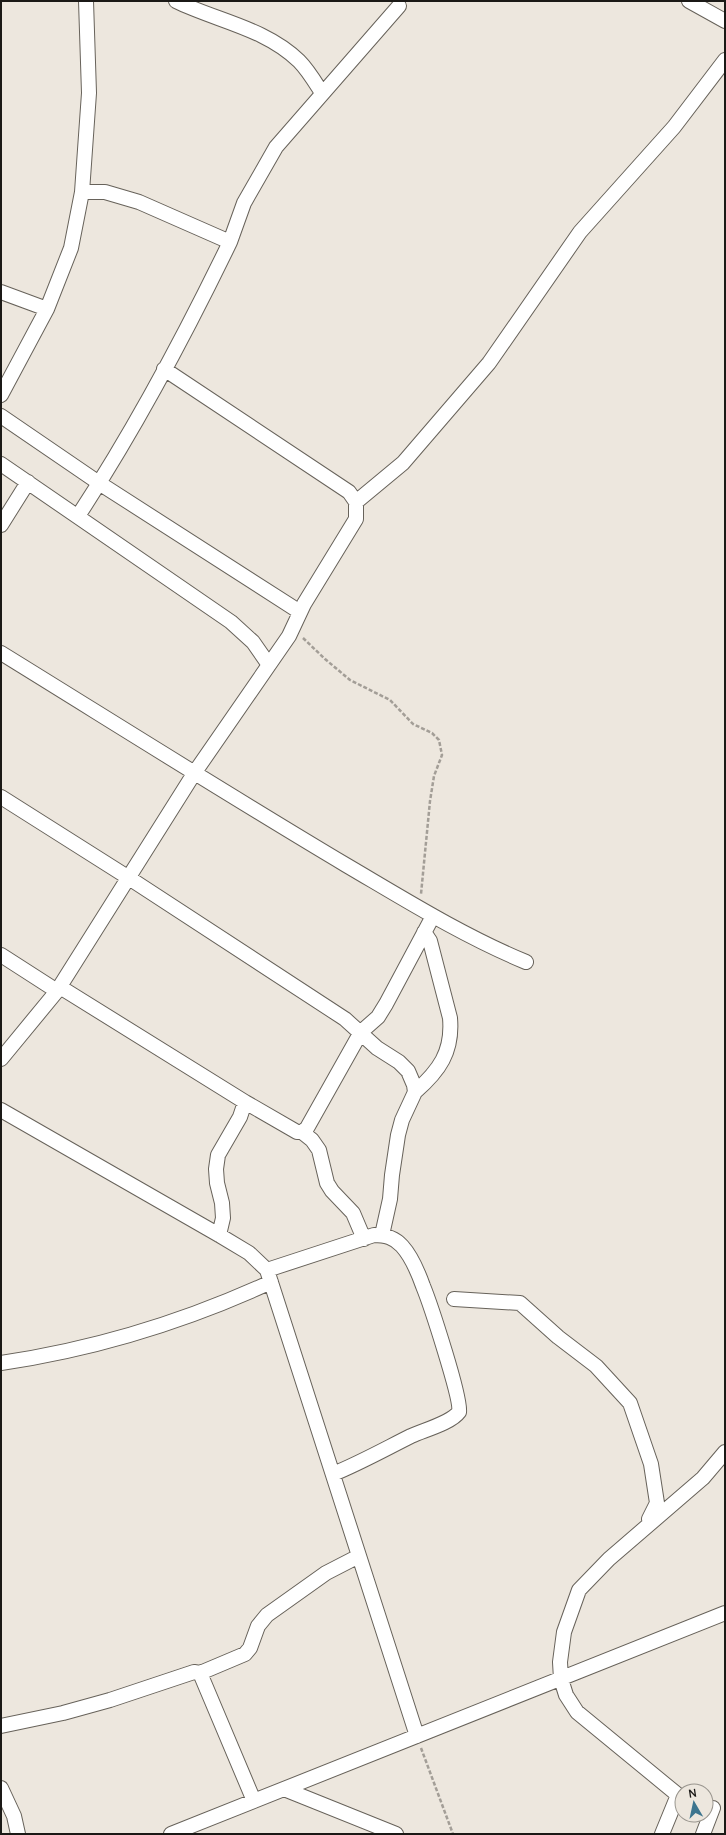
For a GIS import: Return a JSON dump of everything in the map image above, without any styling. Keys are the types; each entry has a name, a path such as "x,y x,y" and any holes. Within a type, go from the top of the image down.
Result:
{"street":[{"path":"1,395 47,309 71,248 82,192 89,93 86,1"},
{"path":"176,1 271,40 307,70 322,93"},
{"path":"689,1 725,21"},
{"path":"78,516 99,483 164,369 230,242 244,203 276,147 398,6"},
{"path":"356,502 403,463 489,363 580,232 674,127 725,60"},
{"path":"82,192 104,192 139,202 230,242"},
{"path":"1,292 47,309"},
{"path":"1,1059 58,989 195,772 270,665 356,519 356,502 349,492 164,369"},
{"path":"1,416 99,483 300,612"},
{"path":"1,464 231,622 253,642 270,665"},
{"path":"1,525 28,482"},
{"path":"1,653 301,838 433,916 473,938 526,962"},
{"path":"1,797 346,1019 377,1048 389,1054 404,1066 411,1077 415,1092"},
{"path":"302,1132 307,1128 361,1032 378,1016 386,1004 433,916"},
{"path":"382,1235 390,1199 398,1135 402,1120 415,1092 433,1077 449,1043 451,1028 450,1018 430,941 424,932"},
{"path":"1,955 244,1102 297,1132 302,1132 312,1140 319,1150 327,1183 332,1191 353,1213 364,1239"},
{"path":"219,1235 223,1218 222,1203 217,1183 216,1169 218,1155 240,1117 244,1102"},
{"path":"1,1110 249,1253 269,1276 417,1736"},
{"path":"1,1363 121,1339 202,1312 269,1276 374,1235 390,1237 401,1245 417,1271 430,1304 454,1384 459,1409 456,1416 412,1435 363,1461 333,1474"},
{"path":"454,1299 520,1303 558,1337 596,1366 630,1403 651,1464 657,1503 644,1528"},
{"path":"674,1791 577,1712 566,1695 561,1679 560,1662 564,1632 579,1590 608,1559 703,1478 725,1452"},
{"path":"1,1726 63,1713 110,1700 194,1672 200,1673 245,1654 250,1648 258,1626 267,1615 326,1573 359,1556"},
{"path":"171,1834 725,1613"},
{"path":"200,1673 254,1801"},
{"path":"1,1788 14,1816 18,1834"},
{"path":"284,1789 389,1833"},
{"path":"703,1834 715,1808"},
{"path":"662,1834 674,1809"}],"path":[{"path":"293,628 325,659 350,680 394,702 408,720 420,728 432,733 441,744 442,755 434,776 430,801 421,897 418,907"},
{"path":"417,1736 453,1834"}]}
